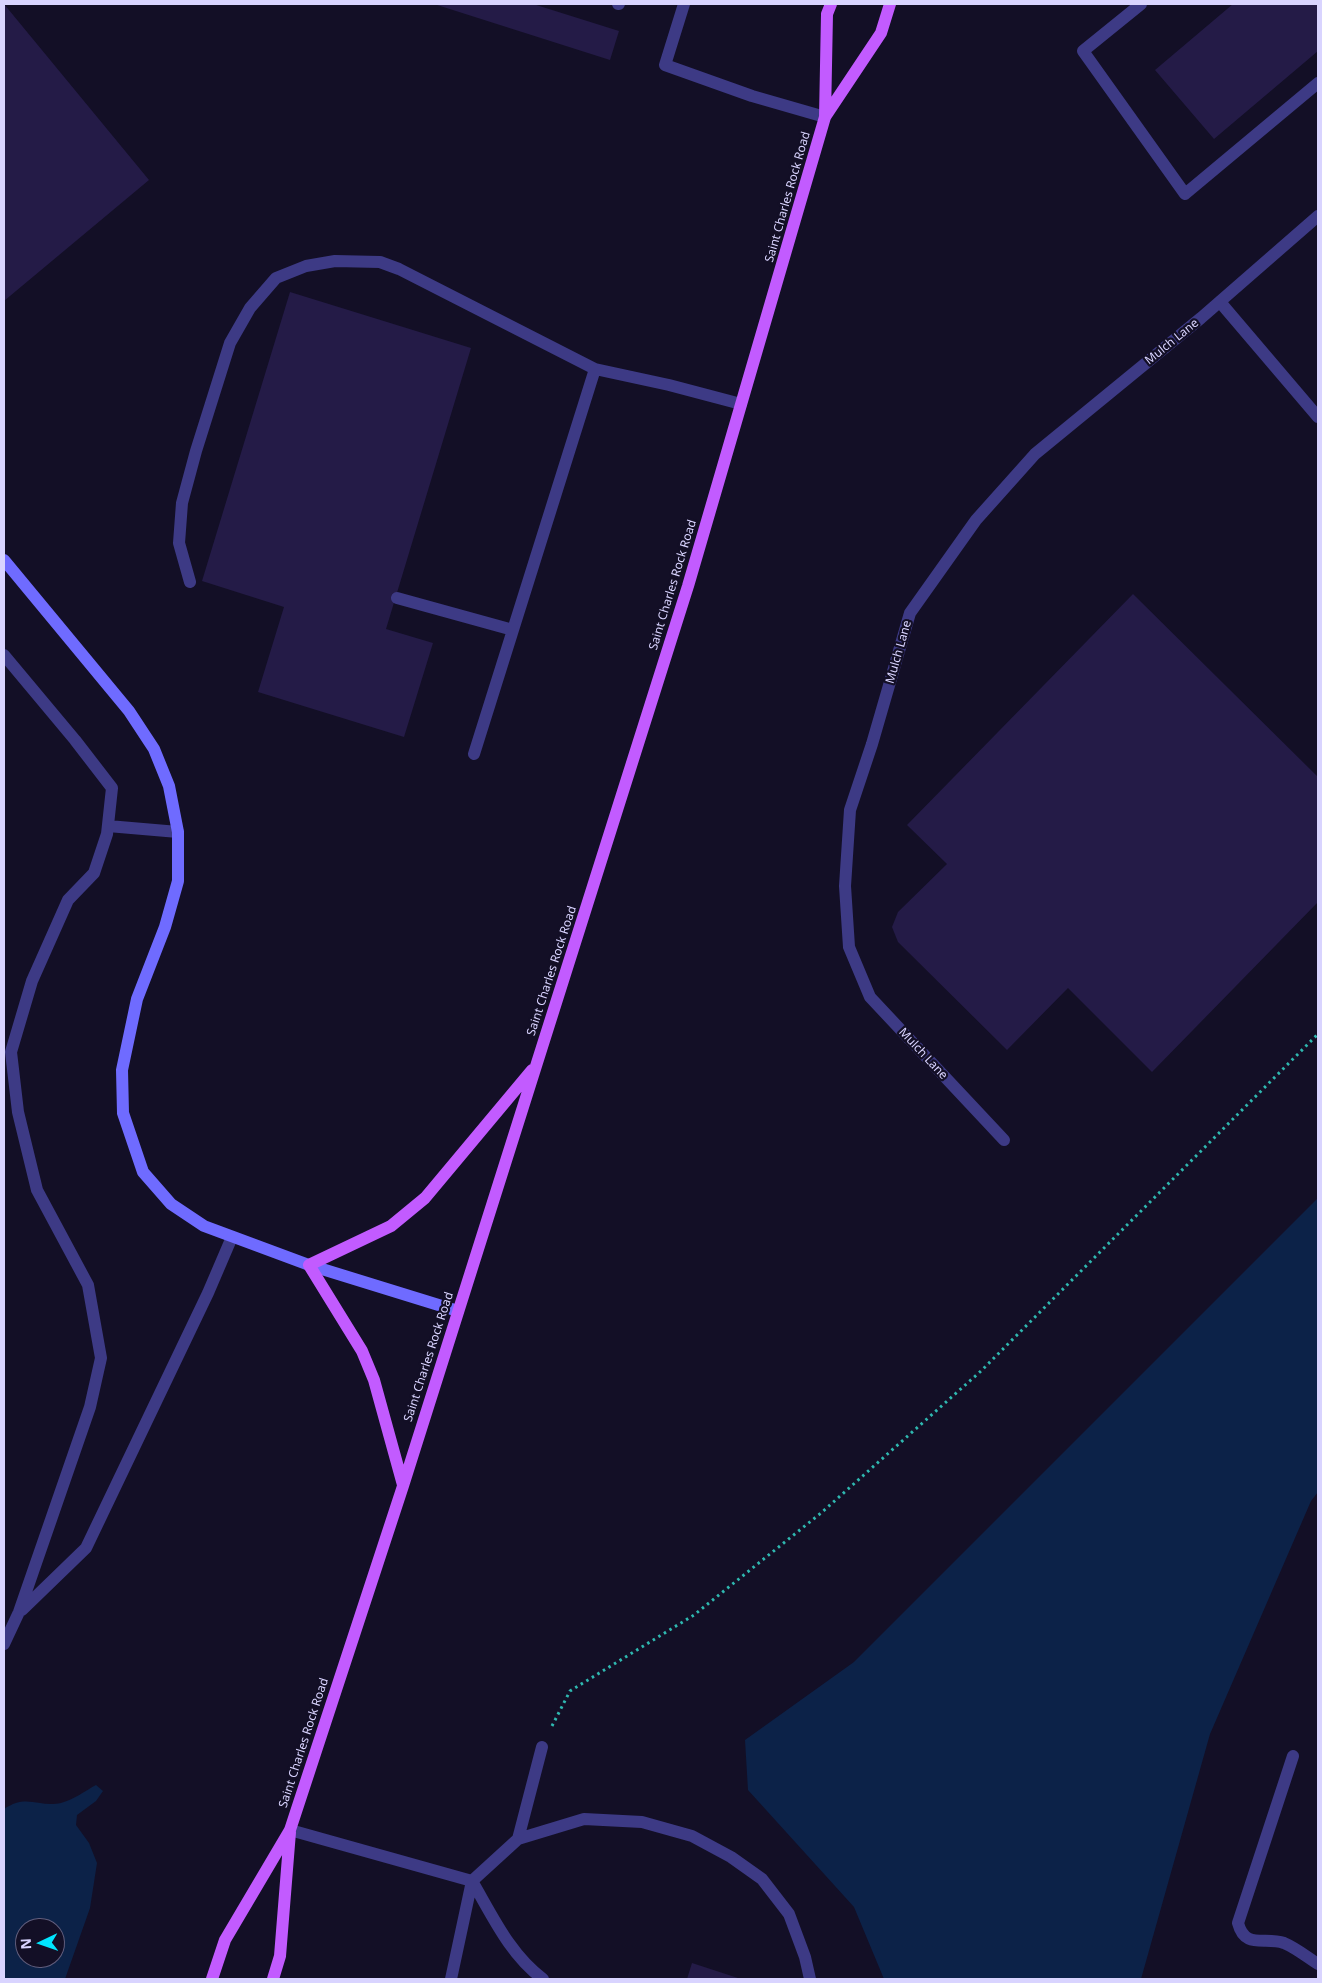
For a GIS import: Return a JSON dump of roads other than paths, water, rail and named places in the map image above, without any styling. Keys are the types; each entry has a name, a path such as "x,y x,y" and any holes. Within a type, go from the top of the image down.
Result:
{"main road":[{"name":"Saint Charles Rock Road","path":"212,1979 225,1940 290,1830 403,1486 682,605 825,117 828,14 831,4"},
{"name":"Saint Charles Rock Road","path":"825,117 881,33 890,4"},
{"path":"403,1486 374,1380 362,1351 309,1265 391,1226 425,1198 536,1065"},
{"name":"Saint Charles Rock Road","path":"273,1979 280,1956 290,1830"}],"street":[{"path":"4,560 129,711 154,749 169,786 178,832 178,881 165,927 137,999 122,1070 123,1113 143,1172 171,1204 204,1226 309,1265 458,1311"}],"lane":[{"path":"684,4 665,65 752,96 825,117"},
{"path":"1141,4 1083,51 1184,194 1318,83"},
{"name":"Mulch Lane","path":"1004,1140 870,997 849,947 844,886 850,810 872,744 910,613 976,520 1035,454 1220,302 1318,216"},
{"path":"190,582 179,543 182,503 230,342 250,308 276,278 306,266 335,261 380,262 399,269 595,369 669,385 741,404"},
{"path":"1220,302 1318,417"},
{"path":"474,754 595,369"},
{"path":"398,598 513,630"},
{"path":"4,655 75,740 112,788 107,834 94,873 68,900 32,981 11,1052 18,1112 37,1190 88,1285 102,1358 90,1407 19,1612 4,1644"},
{"path":"108,826 178,832"},
{"path":"19,1612 86,1548 208,1293 232,1237"},
{"path":"518,1839 542,1747"},
{"path":"1294,1756 1238,1922 1241,1933 1249,1939 1264,1942 1277,1941 1286,1944 1318,1964"},
{"path":"451,1979 472,1881 518,1839 584,1819 642,1822 692,1836 730,1857 762,1879 789,1914 806,1957 810,1979"},
{"path":"290,1830 472,1881 502,1934 530,1970 542,1979"}],"water":[{"path":"1318,1198 1318,1492 1311,1501 1210,1734 1141,1979 884,1979 854,1907 748,1790 745,1740 854,1662"},
{"path":"96,1785 103,1791 96,1801 77,1815 76,1825 89,1843 97,1863 90,1908 65,1979 4,1979 4,1809 12,1804 26,1801 53,1804 74,1798"}]}
